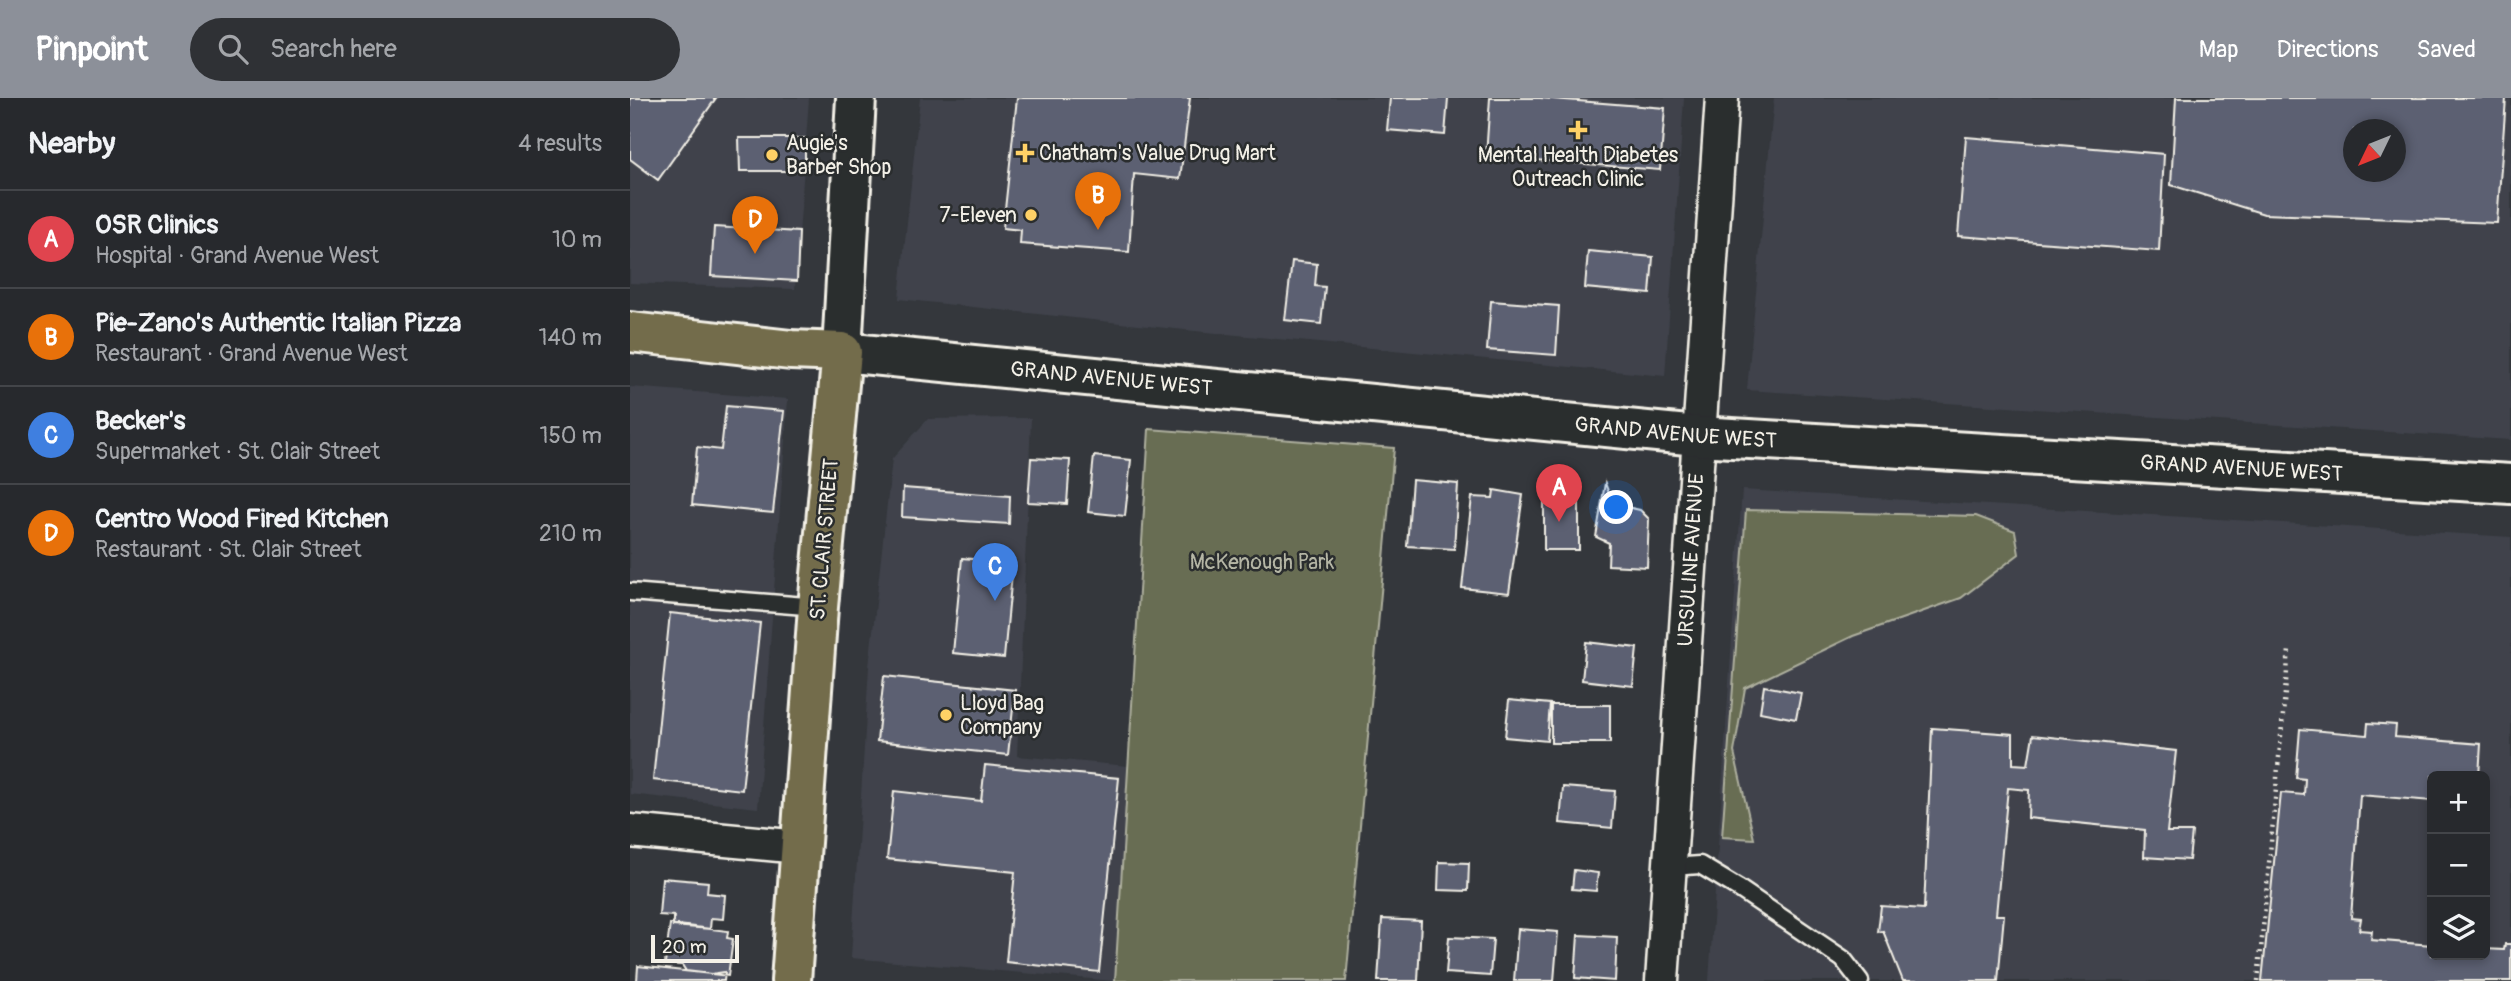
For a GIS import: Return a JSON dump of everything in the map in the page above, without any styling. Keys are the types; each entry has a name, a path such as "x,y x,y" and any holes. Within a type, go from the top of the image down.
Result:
{"main road":[{"name":"ST. CLAIR STREET","path":"791,981 818,607 842,352 856,98"},
{"path":"630,332 842,352"},
{"name":"GRAND AVENUE WEST","path":"842,352 1698,436 2511,484"}],"street":[{"name":"URSULINE AVENUE","path":"1662,981 1722,98"},
{"path":"630,831 800,847"}],"lane":[{"path":"630,592 818,607"},
{"path":"1671,867 1700,865 1843,959 1860,981"}],"path":[{"path":"2258,981 2289,650"}],"shaded area":[{"path":"630,98 809,98 795,289 630,283"},
{"path":"920,98 1684,98 1665,376 1185,330 899,299"},
{"path":"1774,98 2511,98 2511,440 1747,390"},
{"path":"630,387 788,399 758,808 630,794"},
{"path":"1031,418 1017,756 1128,766 1115,981 851,958 869,667 892,459 928,419"},
{"path":"1742,490 2511,537 2511,981 1709,981"}],"green space":[{"name":"McKenough Park","path":"1149,429 1394,448 1346,981 1115,981"},
{"path":"1746,510 1976,516 2015,531 2019,554 1961,598 1853,636 1745,688 1734,752 1754,839 1722,837"}],"building":[{"path":"630,98 716,98 658,180 630,159"},
{"path":"1017,98 1190,98 1180,179 1134,174 1129,252 1020,244 1021,230 1003,228"},
{"path":"1390,98 1448,98 1445,135 1387,130"},
{"path":"1490,98 1540,98 1665,108 1660,170 1486,156"},
{"path":"2176,98 2506,98 2497,223 2264,214 2171,185"},
{"path":"1966,137 2164,154 2159,251 1958,236"},
{"name":"Augie's Barber Shop","path":"739,138 805,138 805,171 740,171"},
{"path":"714,227 799,232 797,281 711,276"},
{"path":"1588,251 1653,257 1650,294 1585,288"},
{"path":"1292,261 1317,264 1315,286 1325,287 1321,324 1285,320"},
{"path":"1491,301 1559,306 1556,355 1487,350"},
{"path":"726,406 784,411 773,513 692,505 697,447 721,450"},
{"path":"1094,456 1131,460 1125,516 1088,512"},
{"path":"1031,458 1070,460 1067,504 1028,502"},
{"path":"1412,480 1458,484 1454,549 1407,546"},
{"path":"1605,483 1613,504 1640,510 1649,519 1647,567 1608,565 1609,543 1596,537"},
{"path":"903,488 1010,496 1009,524 902,517"},
{"path":"1494,490 1523,495 1509,593 1462,588 1472,497 1493,498"},
{"path":"1544,492 1579,492 1579,550 1544,550"},
{"path":"962,558 1013,563 1004,658 953,653"},
{"path":"670,613 760,623 742,790 653,780"},
{"path":"1586,642 1637,648 1633,686 1582,680"},
{"name":"Lloyd Bag Company","path":"884,676 1015,690 1008,755 877,741"},
{"path":"1764,686 1801,693 1796,719 1760,712"},
{"path":"1509,700 1550,704 1547,741 1505,737"},
{"path":"1551,705 1610,705 1610,743 1551,743"},
{"path":"2368,723 2396,725 2395,737 2481,744 2479,771 2427,771 2427,801 2360,795 2351,918 2361,919 2359,930 2372,931 2371,940 2427,945 2427,960 2490,960 2490,949 2504,950 2505,944 2511,944 2511,981 2262,981 2281,793 2304,795 2305,779 2296,778 2300,729 2367,735"},
{"path":"1932,728 2013,734 2013,764 2028,765 2033,735 2176,751 2167,832 2192,832 2189,860 2144,857 2145,830 2028,818 2029,790 2008,788 1996,915 2004,915 1998,981 1903,981 1883,931 1878,932 1881,906 1924,909"},
{"path":"985,765 1119,778 1099,972 1006,962 1015,872 887,859 894,791 981,801"},
{"path":"1563,787 1615,791 1612,828 1560,823"},
{"path":"1439,862 1469,863 1468,891 1438,890"},
{"path":"1574,870 1598,873 1596,891 1572,889"},
{"path":"662,878 708,882 707,893 725,895 723,919 711,918 710,929 673,926 674,916 659,915"},
{"path":"1382,919 1421,921 1418,981 1378,981"},
{"path":"670,924 728,931 727,938 733,939 728,976 686,971 682,965 665,964"},
{"path":"1518,929 1558,932 1554,981 1514,981"},
{"path":"1578,935 1617,937 1615,981 1575,978"},
{"path":"1449,937 1493,939 1490,976 1446,973"},
{"path":"638,966 711,974 725,972 724,981 637,981"}],"place":[{"name":"Mental Health Diabetes Outreach Clinic","path":"1578,130"},
{"name":"Chatham's Value Drug Mart","path":"1025,153"},
{"name":"Augie's Barber Shop","path":"772,155"},
{"name":"7-Eleven","path":"1031,215"},
{"name":"Pie-Zano's Authentic Italian Pizza","path":"1098,230"},
{"name":"Centro Wood Fired Kitchen","path":"755,254"},
{"name":"OSR Clinics","path":"1559,522"},
{"name":"Becker's","path":"995,601"},
{"name":"Lloyd Bag Company","path":"946,715"}]}
